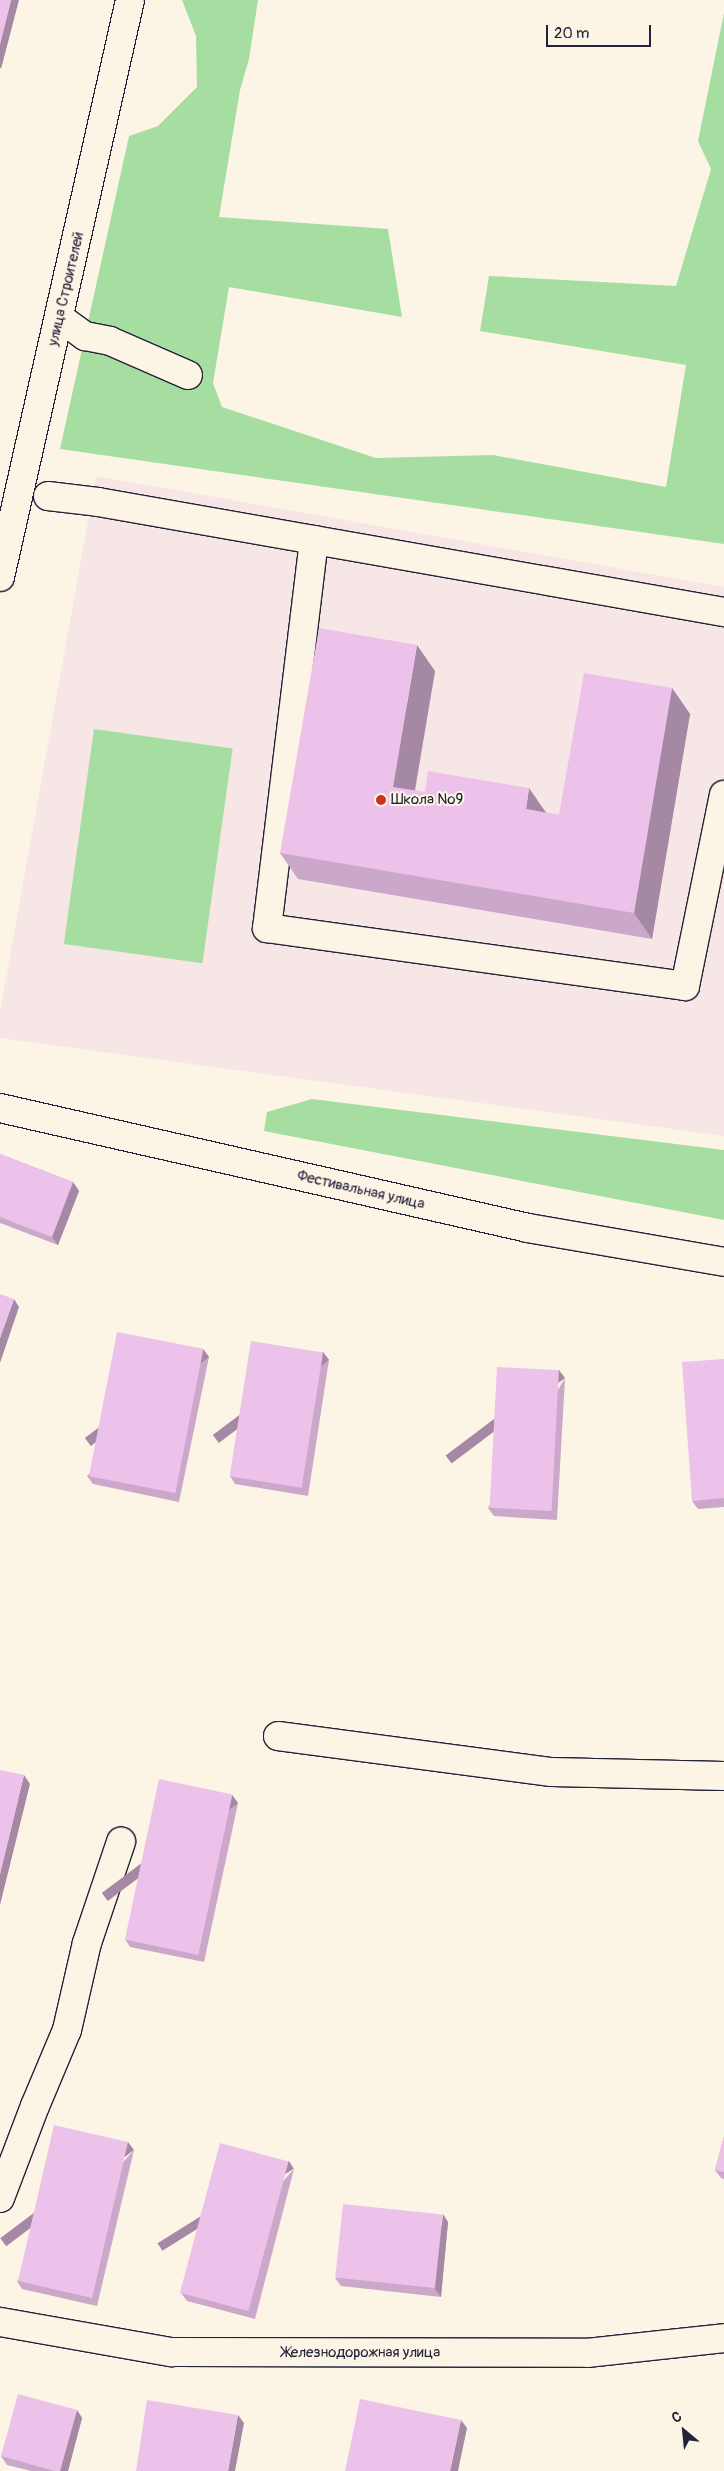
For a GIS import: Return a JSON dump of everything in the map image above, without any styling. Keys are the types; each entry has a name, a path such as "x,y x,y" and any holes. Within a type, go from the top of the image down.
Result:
{"street":[{"name":"улица Строителей","path":"0,577 60,318 130,0"},
{"path":"60,318 85,336 110,341 188,376"},
{"path":"48,496 98,502 724,612"},
{"path":"314,540 266,928 685,986 724,794"},
{"name":"Фестивальная улица","path":"0,1108 528,1228 724,1262"},
{"path":"278,1736 552,1772 724,1776"},
{"path":"0,2198 67,2030 87,1943 121,1842"},
{"name":"Железнодорожная улица","path":"0,2322 171,2352 587,2353 724,2338"}],"shaded area":[{"name":"Школа №9","path":"96,476 724,587 724,1136 0,1038 0,1012"}],"green space":[{"path":"182,0 258,0 249,59 240,90 219,217 388,229 402,317 229,287 213,383 222,407 376,458 493,455 666,487 686,365 480,331 489,276 676,286 711,169 698,141 724,13 724,544 60,449 129,136 158,126 197,87 196,36"},
{"path":"94,729 233,748 202,963 64,944"},
{"path":"312,1099 724,1150 724,1220 264,1131 267,1112"}],"building":[{"path":"0,0 11,0 0,44"},
{"path":"319,628 417,645 393,787 425,792 428,771 529,788 526,809 559,815 584,673 672,688 634,913 280,853"},
{"path":"0,1154 73,1182 52,1237 0,1217"},
{"path":"0,1294 14,1299 0,1338"},
{"path":"117,1332 203,1349 175,1493 89,1476"},
{"path":"251,1341 323,1352 302,1488 230,1476"},
{"path":"724,1359 724,1498 692,1501 682,1362"},
{"path":"497,1367 559,1370 552,1511 490,1508"},
{"path":"0,1770 24,1775 0,1874"},
{"path":"159,1779 232,1795 198,1955 125,1939"},
{"path":"54,2125 128,2142 92,2298 18,2281"},
{"path":"724,2136 724,2172 715,2170"},
{"path":"220,2143 289,2161 248,2311 180,2293"},
{"path":"343,2204 442,2214 435,2288 335,2278"},
{"path":"18,2394 77,2410 60,2471 1,2456"},
{"path":"360,2399 461,2420 450,2471 345,2471"},
{"path":"147,2400 238,2415 228,2471 136,2471"}],"place":[{"name":"Школа №9","path":"381,800"}]}
